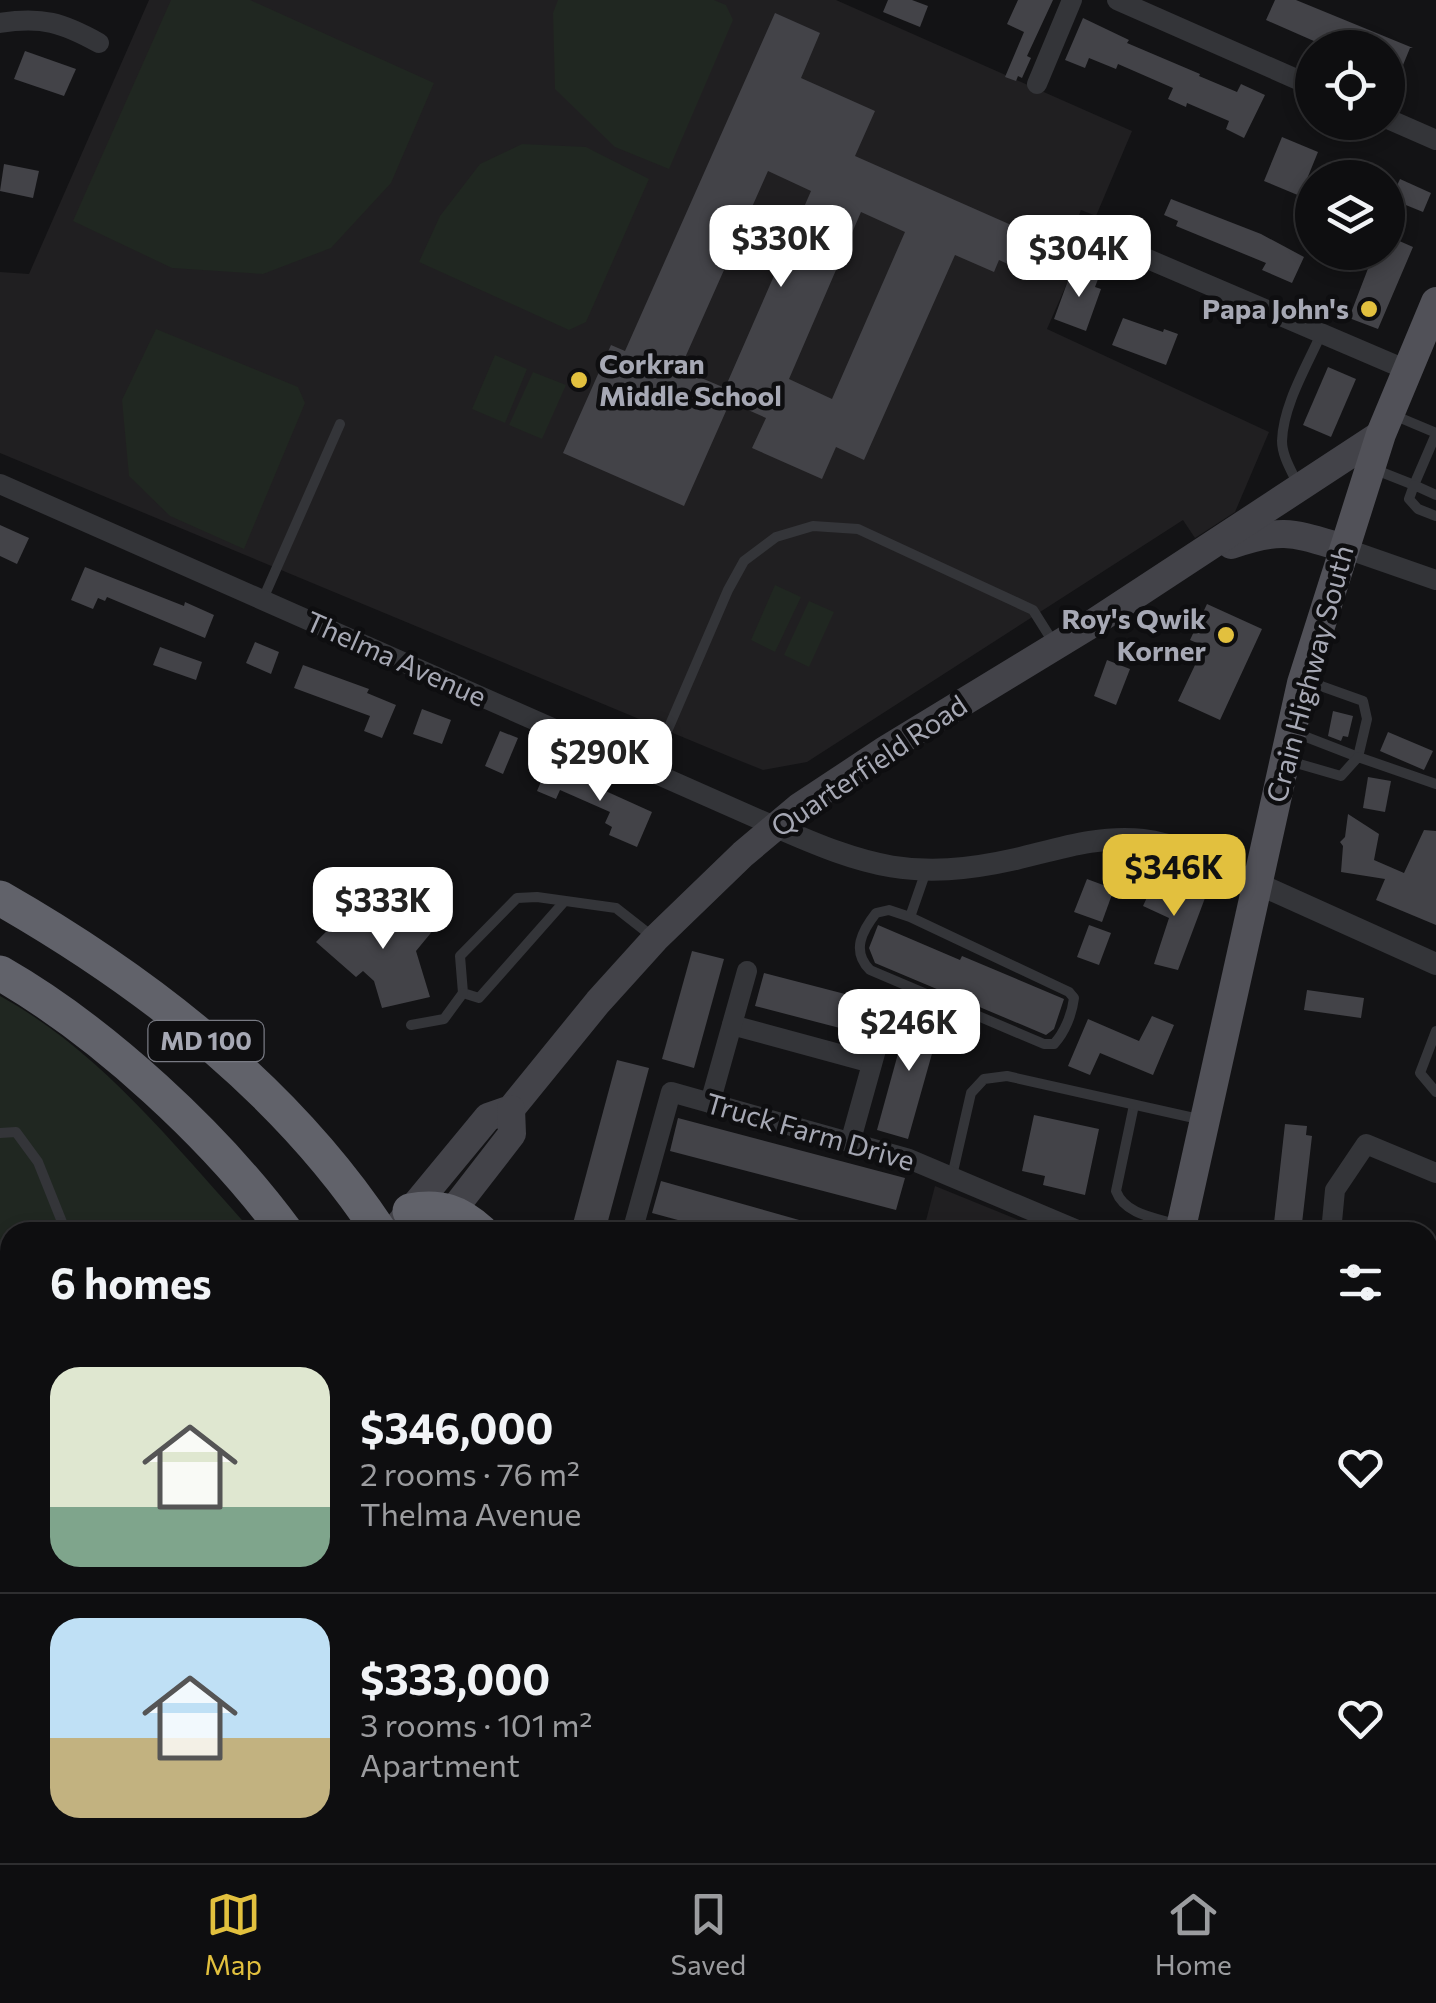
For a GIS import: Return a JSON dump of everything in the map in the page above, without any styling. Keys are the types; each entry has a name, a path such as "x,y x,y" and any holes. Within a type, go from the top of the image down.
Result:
{"highway":[{"name":"MD 100","path":"0,898 120,973 198,1033 314,1147 414,1222"},
{"name":"MD 100","path":"0,973 76,1026 151,1086 209,1143 277,1222"}],"main road":[{"name":"Crain Highway South","path":"1182,1222 1302,680 1385,424 1407,370 1428,343 1436,302"},
{"name":"Quarterfield Road","path":"420,1222 488,1117 511,1109 598,1002 656,939 774,826 840,778 1300,488 1385,424"},
{"name":"Quarterfield Road","path":"1188,561 1274,531 1344,548"},
{"name":"Quarterfield Road","path":"421,1222 512,1134 511,1109"}],"street":[{"path":"1036,84 1072,0"},
{"path":"1117,0 1295,79"},
{"path":"0,23 36,18 99,43"},
{"path":"1405,126 1436,140"},
{"path":"1086,233 1407,370"},
{"name":"Thelma Avenue","path":"0,484 866,863 926,872 963,870 1071,844 1126,839 1174,847 1436,964"},
{"path":"1344,548 1436,580"},
{"path":"710,1103 747,972"},
{"path":"850,1142 889,1003"},
{"path":"732,1026 872,1064"},
{"name":"Truck Farm Drive","path":"635,1222 671,1092 910,1159 1054,1222"},
{"path":"1332,1222 1335,1190 1366,1144 1436,1173"}],"lane":[{"path":"1300,488 1282,441 1287,413 1321,334"},
{"path":"263,600 340,424"},
{"path":"1385,424 1436,433 1409,499 1436,516"},
{"path":"1423,465 1436,470"},
{"path":"1370,468 1436,495"},
{"path":"650,771 744,560 776,537 813,526 858,529 1032,610 1055,646"},
{"path":"1287,745 1341,776 1358,756 1367,718 1362,700 1302,680"},
{"path":"1287,745 1358,756 1436,784"},
{"path":"910,917 926,872"},
{"path":"412,1025 444,1019 463,993 460,956 517,898 537,897 616,908 656,939"},
{"path":"463,993 479,998 563,903"},
{"path":"890,910 910,917 1069,992 1074,998 1073,1007 1061,1036 1054,1044 1044,1044 870,970 858,951 864,929 876,913 890,910"},
{"path":"1436,1031 1420,1073 1436,1092"},
{"path":"952,1177 971,1094 984,1080 1007,1076 1204,1120"},
{"path":"1134,1104 1116,1191 1120,1201 1132,1211 1161,1222"},
{"path":"0,1133 16,1132 38,1162 62,1222"}],"shaded area":[{"name":"Corkran Middle School","path":"149,0 836,0 1132,131 1096,216 1081,210 1070,238 1084,244 1047,329 1269,432 1235,512 1195,538 1183,520 807,762 763,770 0,453 0,272 29,274"},
{"path":"171,0 250,0 434,83 391,183 331,248 263,274 172,268 73,221"},
{"path":"558,0 714,0 726,5 733,20 669,169 615,147 555,89 553,13"},
{"path":"522,144 586,147 649,179 586,322 569,330 419,262 440,216 480,164"},
{"path":"156,329 298,387 305,403 244,549 170,516 129,476 122,400"},
{"path":"495,355 527,369 505,423 472,409"},
{"path":"533,372 566,385 542,439 509,425"},
{"path":"775,585 801,597 775,652 751,640"},
{"path":"809,601 834,612 809,667 784,655"},
{"path":"0,996 37,1019 105,1073 244,1222 0,1222"},
{"path":"935,1186 1023,1222 926,1222"}],"building":[{"path":"888,0 912,0 928,6 920,27 883,12"},
{"path":"1018,0 1053,0 1027,56 1031,58 1022,78 1018,76 1016,81 1005,77 1024,32 1007,24"},
{"path":"1275,0 1296,0 1369,30 1295,33 1266,20"},
{"path":"775,13 820,33 801,78 875,111 855,156 1025,231 1010,265 999,260 994,272 955,255 864,460 836,447 822,479 752,448 766,418 730,402 684,506 563,453 611,345 625,351","holes":["768,171 811,191 725,388 680,369","861,212 905,232 832,399 789,379"]},
{"path":"1083,18 1199,76 1237,92 1241,84 1265,95 1244,138 1226,129 1229,121 1168,99 1173,88 1118,64 1116,69 1089,58 1085,68 1065,60"},
{"path":"25,51 76,69 64,96 14,79"},
{"path":"1282,137 1318,152 1315,160 1295,160 1295,194 1264,181"},
{"path":"4,164 39,171 33,198 0,191"},
{"path":"1405,181 1431,193 1423,212 1405,205"},
{"path":"1171,199 1261,234 1295,252 1298,270 1292,283 1262,270 1266,263 1176,226 1178,221 1164,215"},
{"path":"1405,243 1413,247 1405,266"},
{"path":"1082,268 1100,274 1095,287 1101,289 1086,331 1054,319 1070,275 1078,278"},
{"path":"1367,270 1403,270 1378,329 1349,318"},
{"path":"1123,318 1178,334 1166,365 1112,345"},
{"path":"1328,367 1356,379 1331,437 1303,425"},
{"path":"0,525 29,538 17,564 0,556"},
{"path":"85,567 214,615 205,638 107,597 105,601 98,598 93,609 71,600"},
{"path":"1207,604 1262,629 1220,720 1178,701 1204,646 1190,640"},
{"path":"255,642 279,652 271,674 246,663"},
{"path":"160,647 202,662 196,680 153,665"},
{"path":"1107,660 1130,669 1116,705 1094,696"},
{"path":"303,665 369,689 367,693 396,705 382,738 364,731 370,716 294,688"},
{"path":"422,709 451,720 442,744 413,734"},
{"path":"1333,711 1353,716 1348,737 1343,736 1341,741 1328,736"},
{"path":"500,731 518,738 503,774 485,766"},
{"path":"1388,732 1433,751 1424,770 1380,751"},
{"path":"548,765 652,812 637,847 609,835 612,827 605,823 610,812 560,790 556,799 537,791"},
{"path":"1368,777 1391,781 1385,812 1363,808"},
{"path":"1348,814 1379,834 1374,860 1404,873 1424,830 1436,831 1436,925 1376,900 1385,879 1341,872 1340,842 1345,837"},
{"path":"1157,876 1205,898 1178,970 1154,964 1169,918 1143,906"},
{"path":"1087,879 1114,889 1102,922 1074,912"},
{"path":"415,901 439,923 416,951 430,997 382,1008 374,981 363,971 356,977 316,942 352,905 383,934"},
{"path":"878,925 1064,999 1054,1029 1046,1035 875,963 869,948"},
{"path":"1089,925 1111,933 1099,965 1077,957"},
{"path":"692,951 724,959 694,1068 662,1059"},
{"path":"764,973 872,1001 863,1034 755,1006"},
{"path":"1307,990 1364,998 1361,1018 1304,1010"},
{"path":"910,1010 942,1018 908,1139 877,1130"},
{"path":"1152,1016 1174,1025 1153,1075 1100,1053 1090,1075 1068,1066 1088,1019 1139,1041"},
{"path":"617,1060 649,1068 608,1222 573,1222"},
{"path":"1034,1115 1099,1129 1085,1195 1043,1185 1045,1176 1022,1171"},
{"path":"678,1118 905,1178 896,1210 670,1151"},
{"path":"1285,1124 1307,1126 1306,1135 1312,1136 1302,1222 1274,1222"},
{"path":"661,1181 806,1222 685,1222 652,1213"}],"place":[{"name":"Papa John's","path":"1369,309"},
{"name":"Corkran Middle School","path":"579,380"},
{"name":"Roy's Qwik Korner","path":"1226,635"}]}
